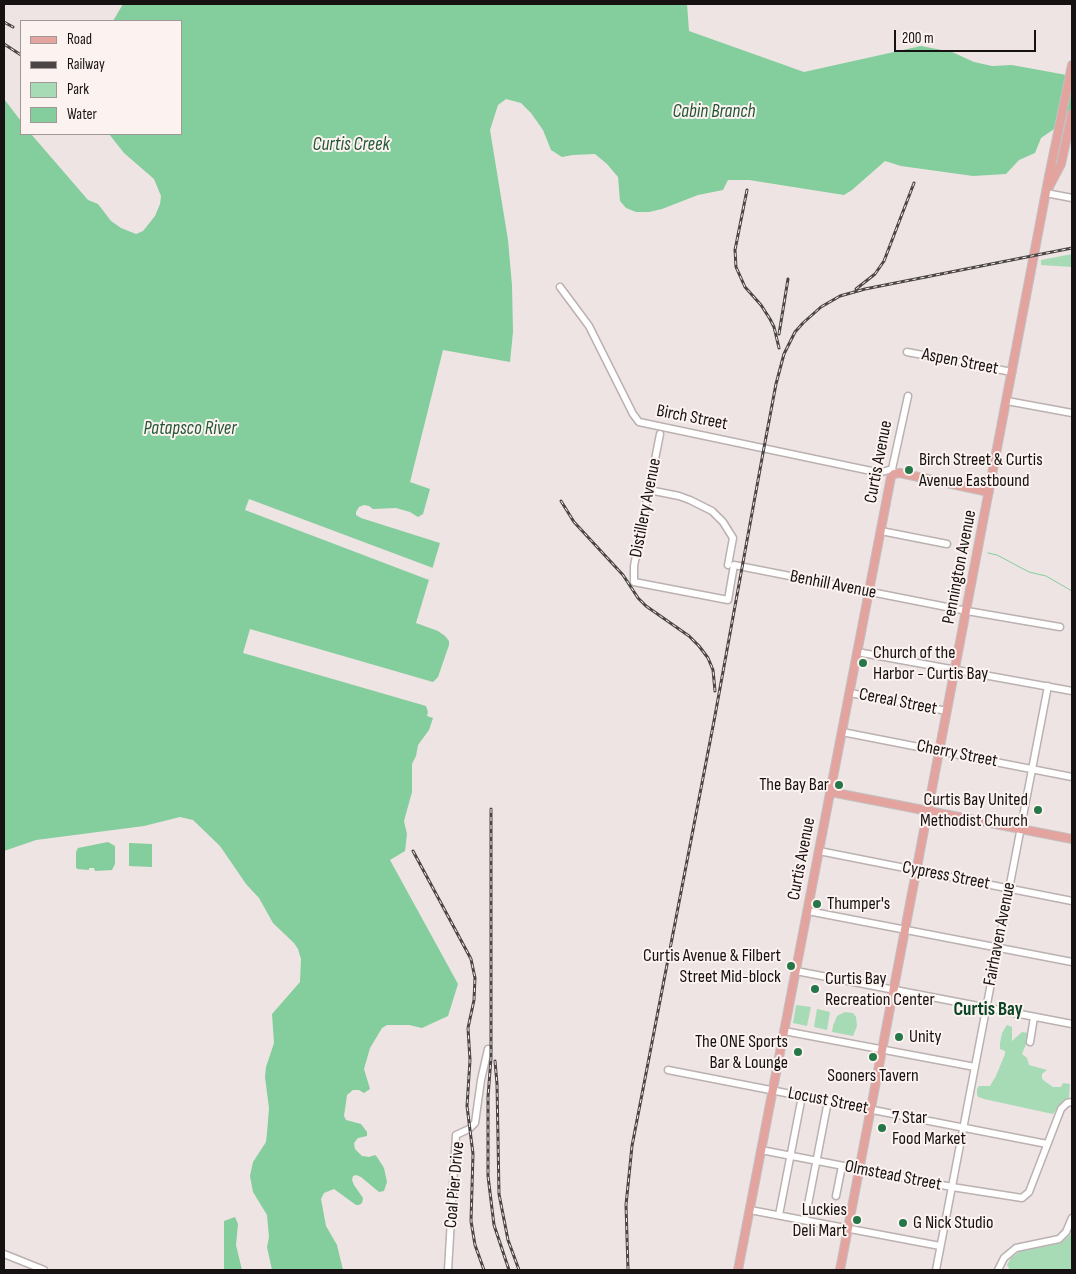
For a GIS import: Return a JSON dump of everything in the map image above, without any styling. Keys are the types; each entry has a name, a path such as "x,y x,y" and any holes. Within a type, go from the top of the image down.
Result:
{"main road":[{"name":"Pennington Avenue","path":"840,1270 1046,193 1072,68"},
{"name":"Pennington Avenue","path":"1046,193 1061,164 1072,114"},
{"name":"Birch Street","path":"893,471 989,492"},
{"name":"Curtis Avenue","path":"740,1270 761,1150 893,471"},
{"path":"974,488 985,495 976,564"},
{"path":"830,792 1072,839"}],"street":[{"path":"1046,193 1072,198"},
{"name":"Birch Street","path":"560,287 589,326 633,414 639,422 876,472 893,471"},
{"name":"Aspen Street","path":"907,352 1012,372"},
{"name":"Curtis Avenue","path":"893,471 908,396"},
{"name":"Aspen Street","path":"1007,401 1072,413"},
{"name":"Distillery Avenue","path":"634,582 634,566 660,434"},
{"path":"649,490 679,496 712,511 723,522 733,538 728,565"},
{"path":"881,531 947,544"},
{"name":"Benhill Avenue","path":"634,582 728,600 734,565 966,611 1060,627"},
{"path":"857,652 1072,691"},
{"name":"Fairhaven Avenue","path":"936,1270 1048,686"},
{"name":"Cereal Street","path":"850,693 947,711"},
{"name":"Cherry Street","path":"842,732 1072,776"},
{"name":"Cypress Street","path":"819,851 1072,900"},
{"path":"808,911 1072,962"},
{"path":"796,971 1072,1024"},
{"path":"1030,1042 1034,1017"},
{"path":"784,1031 975,1067"},
{"name":"Coal Pier Drive","path":"448,1270 456,1135 470,1129 475,1123 482,1072 488,1049"},
{"name":"Locust Street","path":"668,1070 1047,1144"},
{"path":"779,1215 802,1096"},
{"path":"805,1220 828,1101"},
{"path":"1047,1144 1057,1117 1064,1105 1072,1102"},
{"name":"Olmstead Street","path":"761,1150 1019,1198 1025,1197 1029,1192 1047,1144"},
{"path":"836,1196 842,1166"},
{"path":"750,1210 940,1246"},
{"path":"998,1270 1001,1262 1016,1248 1059,1239 1066,1232 1072,1218"},
{"path":"4,1254 44,1270"},
{"path":"1001,1262 1007,1270"}],"green space":[{"path":"1072,254 1072,267 1041,265 1041,260"},
{"path":"796,1005 811,1007 807,1026 793,1023"},
{"path":"817,1009 830,1012 827,1030 814,1027"},
{"path":"845,1012 853,1013 856,1017 857,1026 853,1036 832,1032 837,1016"},
{"path":"1007,1025 1012,1027 1012,1041 1022,1032 1028,1033 1029,1037 1022,1054 1027,1058 1029,1065 1047,1070 1042,1074 1043,1080 1053,1087 1061,1087 1063,1083 1070,1084 1069,1098 1063,1100 1053,1114 978,1097 977,1089 979,1086 990,1086 1005,1054 1005,1051 1000,1049 1000,1043 1002,1033"},
{"path":"1072,1231 1072,1270 1010,1270 1007,1265 1011,1258 1019,1252 1061,1243"}],"water":[{"name":"Patapsco River","path":"123,4 687,4 689,31 804,72 921,46 952,52 974,62 992,66 1012,65 1072,76 1072,126 1068,125 1054,129 1041,138 1035,153 1019,160 1006,174 973,176 901,166 885,161 844,195 749,180 728,180 723,190 698,195 649,212 636,212 626,208 620,201 618,177 595,154 562,157 551,150 543,130 521,103 506,99 498,105 490,130 508,240 512,285 513,332 510,362 443,350 410,482 430,489 423,514 418,517 410,512 396,508 373,509 364,505 359,507 356,512 356,515 361,518 440,543 416,623 438,631 449,641 438,677 433,682 250,629 243,653 426,706 427,716 433,718 429,730 418,745 412,764 412,792 404,821 407,834 405,851 390,860 458,984 448,1016 422,1028 409,1025 387,1025 382,1028 370,1048 364,1069 370,1089 364,1093 359,1090 353,1090 347,1095 344,1116 346,1120 361,1124 367,1132 367,1136 358,1138 354,1143 355,1149 362,1156 369,1157 375,1155 377,1157 384,1168 387,1182 384,1191 379,1192 361,1177 353,1176 354,1185 363,1198 362,1203 359,1205 356,1205 334,1189 324,1193 321,1199 326,1226 337,1245 343,1270 272,1270 267,1247 269,1237 267,1215 253,1192 250,1176 253,1162 266,1142 269,1108 265,1077 266,1067 274,1043 272,1014 300,982 301,959 294,943 273,923 259,898 246,884 220,846 193,820 180,817 144,826 36,840 4,851 4,99 20,120 20,135 32,135 88,200 98,204 111,221 121,228 136,234 143,231 155,216 161,196 154,179 124,153 110,135 182,135 182,20 114,20"},
{"path":"108,842 115,846 115,864 112,870 77,869 76,852 78,848"},
{"path":"129,843 152,844 152,867 129,866"},
{"path":"235,1217 238,1224 236,1245 242,1270 224,1270 224,1221"}],"pier":[{"path":"249,499 433,568 429,580 245,510"}],"waterway":[{"path":"988,553 997,555 1029,572 1046,576 1072,591"}],"railway":[{"path":"4,22 13,27"},
{"path":"4,44 20,54"},
{"path":"856,289 875,274 884,261 914,183"},
{"path":"747,190 735,250 736,267 745,287 761,305 770,319 779,348"},
{"path":"628,1270 626,1205 632,1146 714,721 776,384 784,354 795,332 803,323 821,307 840,296 865,289 1072,248"},
{"path":"779,334 788,279"},
{"path":"561,501 574,522 623,575 638,598 646,606 689,636 699,646 708,658 713,670 715,691"},
{"path":"491,809 491,1058 488,1097 488,1176 494,1225 509,1270"},
{"path":"413,851 471,959 475,978 474,1000 468,1028 470,1060 467,1106 473,1154 471,1221 475,1245 484,1270"},
{"path":"495,1061 499,1194 508,1240 519,1270"}],"place":[{"name":"Birch Street & Curtis Avenue Eastbound","path":"909,470"},
{"name":"Church of the Harbor - Curtis Bay","path":"863,663"},
{"name":"The Bay Bar","path":"839,785"},
{"name":"Curtis Bay United Methodist Church","path":"1038,810"},
{"name":"Thumper's","path":"817,904"},
{"name":"Curtis Avenue & Filbert Street Mid-block","path":"791,966"},
{"name":"Curtis Bay Recreation Center","path":"815,989"},
{"name":"Unity","path":"899,1037"},
{"name":"The ONE Sports Bar & Lounge","path":"798,1052"},
{"name":"Sooners Tavern","path":"873,1057"},
{"name":"7 Star Food Market","path":"882,1128"},
{"name":"Luckies Deli Mart","path":"857,1220"},
{"name":"G Nick Studio","path":"903,1223"}],"district":[{"name":"Curtis Bay","path":"988,1010"}],"water label":[{"name":"Cabin Branch","path":"714,112"},
{"name":"Curtis Creek","path":"351,145"}]}
